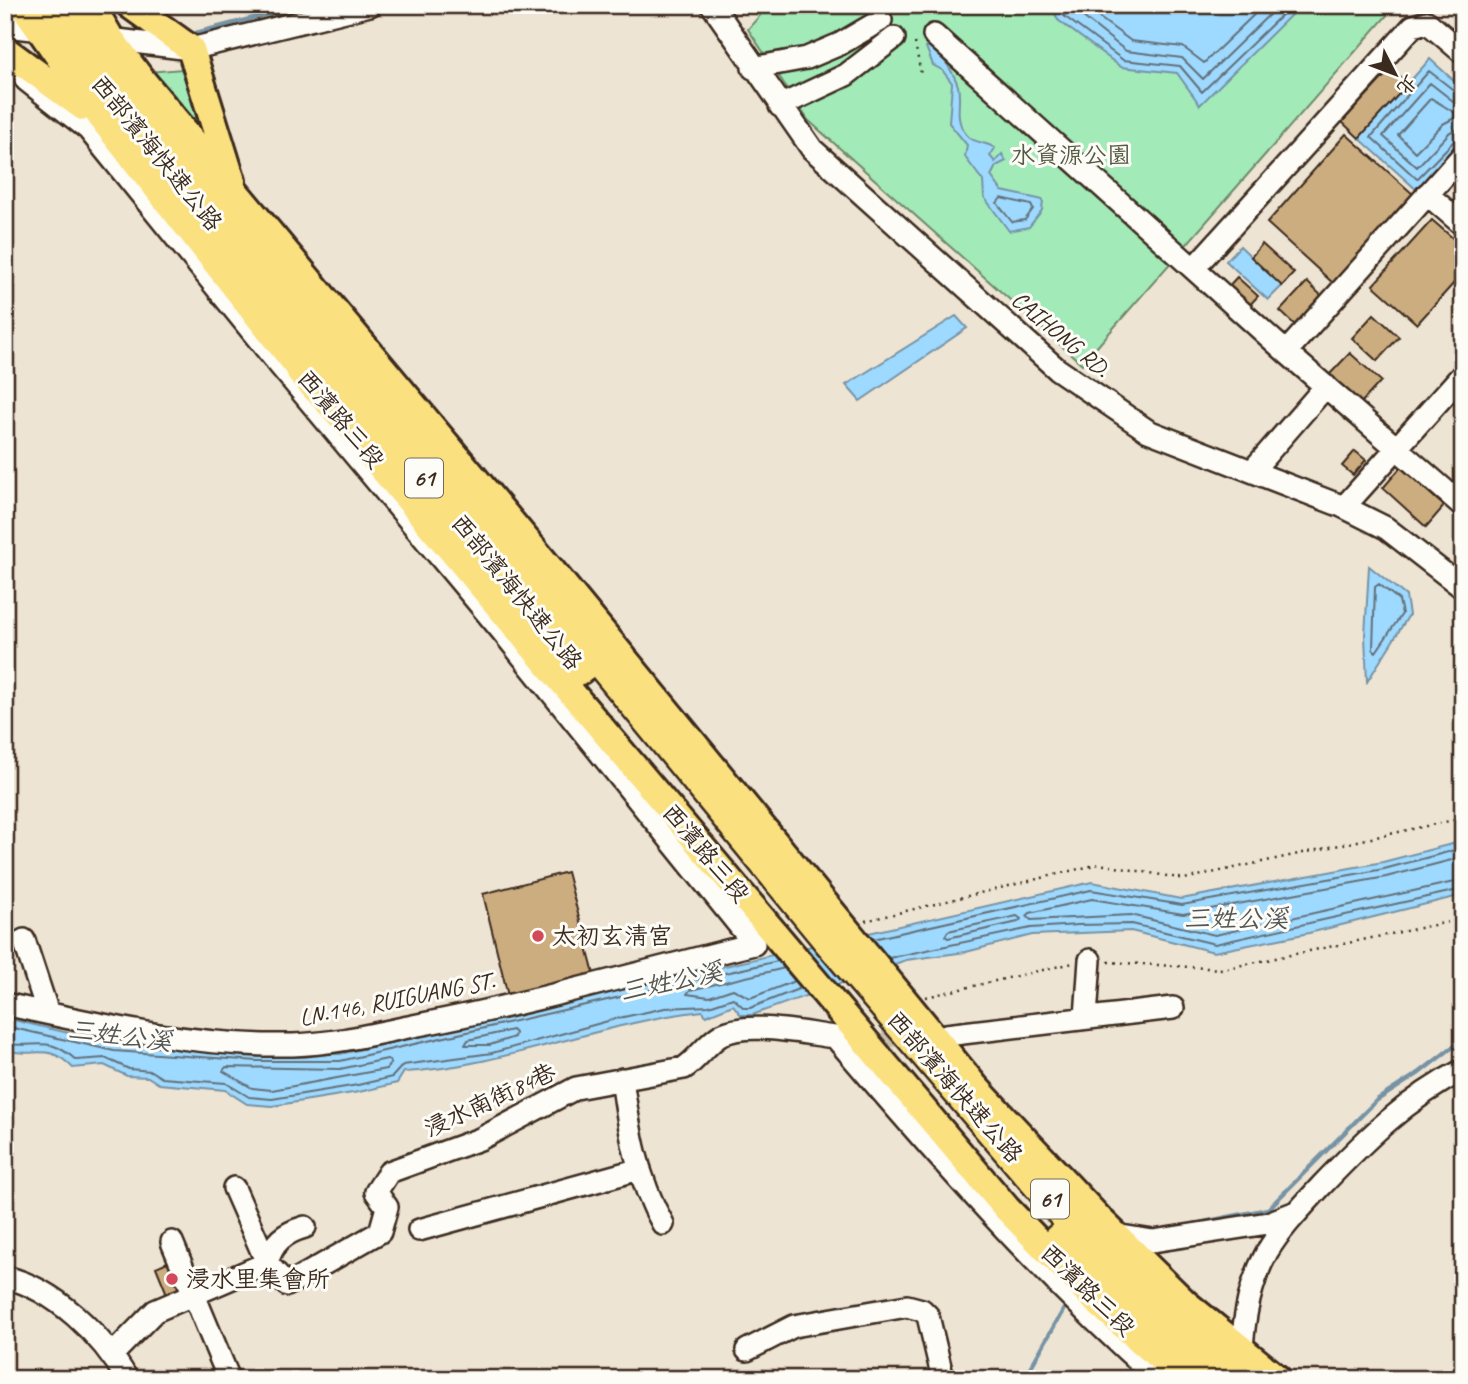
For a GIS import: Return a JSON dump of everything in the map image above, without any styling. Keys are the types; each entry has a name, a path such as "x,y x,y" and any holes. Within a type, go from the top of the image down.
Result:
{"highway":[{"name":"西部濱海快速公路","path":"69,24 111,99 580,669 823,937"},
{"name":"西部濱海快速公路","path":"69,24 742,833 823,937"},
{"path":"302,372 580,669"},
{"path":"562,583 742,833"},
{"name":"61","path":"823,937 878,1001"},
{"name":"西部濱海快速公路","path":"878,1001 1077,1230 1245,1364"},
{"name":"西部濱海快速公路","path":"878,1001 1066,1248 1178,1351 1213,1379"}],"main road":[{"name":"西濱路三段","path":"23,5 69,24 237,188 562,583 823,937"},
{"name":"西濱路三段","path":"69,24 91,5"},
{"path":"130,5 191,49 237,188"},
{"name":"西濱路三段","path":"69,24 95,125 302,372 823,937"},
{"path":"5,50 95,125"},
{"name":"61","path":"823,937 878,1001 976,1088 1107,1227 1245,1364 1278,1379"},
{"name":"西濱路三段","path":"878,1001 1007,1209 1158,1365"}],"street":[{"path":"143,5 183,33 191,49"},
{"path":"5,26 69,24 191,49 370,5"},
{"name":"CAIHONG RD.","path":"712,5 753,68 812,149 1057,369 1148,431 1344,507 1386,528 1463,588"},
{"path":"753,68 807,58 840,44 881,20"},
{"path":"1194,268 1413,26 1427,22 1463,53"},
{"path":"780,106 846,75 894,37"},
{"path":"924,39 1194,268 1463,506"},
{"path":"5,64 95,125"},
{"name":"西濱路三段","path":"95,125 276,361 544,682 754,944"},
{"path":"1286,352 1463,155"},
{"name":"西濱路三段","path":"237,188 437,414 823,937"},
{"path":"1427,194 1463,225"},
{"path":"1344,507 1463,374"},
{"path":"1253,470 1326,386"},
{"path":"24,940 48,1013"},
{"name":"LN.146, RUIGUANG ST.","path":"5,1004 139,1033 232,1044 295,1045 345,1039 456,1018 754,944"},
{"path":"1086,1017 1090,960"},
{"path":"1172,1008 946,1035 1051,1161 1096,1207 1107,1227 1153,1241 1268,1223 1298,1211"},
{"name":"浸水南街84巷","path":"267,1264 287,1285 380,1232 387,1208 376,1192 389,1172 480,1139 576,1088 684,1068 695,1061 716,1038 745,1028 835,1037"},
{"name":"西濱路三段","path":"835,1037 923,1141 1054,1284 1158,1365"},
{"path":"1245,1364 1244,1310 1267,1252 1298,1211 1371,1132 1408,1102 1463,1070"},
{"path":"622,1079 630,1131 640,1169 648,1197 663,1224"},
{"path":"419,1230 640,1169"},
{"path":"234,1188 267,1264"},
{"path":"267,1264 272,1247 289,1232 305,1227"},
{"path":"173,1242 197,1294 229,1379"},
{"path":"113,1353 155,1311 267,1264"},
{"path":"5,1277 19,1280 51,1298 113,1353 127,1379"},
{"path":"747,1350 794,1326 907,1306 922,1310 928,1316 943,1379"}],"path":[{"path":"921,74 924,39"},
{"path":"823,937 857,923 1099,864 1184,879 1463,818"},
{"path":"878,1001 1090,960 1223,969 1463,919"}],"green space":[{"name":"水資源公園","path":"769,5 1396,5 1082,364 808,120 748,29"},
{"path":"182,69 203,140 147,72"}],"water":[{"path":"1051,5 1301,5 1200,105 1177,73 1121,67 1058,20"},
{"path":"931,43 956,80 962,128 972,139 995,148 990,156 995,162 1002,154 1006,161 996,166 991,176 1002,191 1043,200 1042,210 1029,227 1009,231 984,197 983,181 965,157 967,145 949,123 952,83 942,70 933,65 926,47"},
{"path":"1430,59 1463,89 1463,141 1418,191 1359,138"},
{"path":"1240,246 1282,286 1268,300 1226,261"},
{"path":"956,316 967,328 860,401 846,385"},
{"path":"1369,566 1406,596 1409,615 1367,682 1365,636"},
{"name":"三姓公溪","path":"1463,841 1463,895 1309,933 1214,952 1131,931 1032,935 966,952 906,960 752,1015 741,1015 733,1005 706,1016 703,1011 628,1024 517,1053 442,1068 404,1072 397,1083 359,1092 272,1106 247,1104 225,1090 159,1084 148,1077 127,1076 104,1065 73,1068 56,1055 5,1050 5,1018 115,1044 258,1054 340,1054 1092,882 1181,899 1383,862"}],"building":[{"path":"1391,69 1408,84 1359,138 1342,122"},
{"path":"1346,134 1414,195 1334,284 1267,223"},
{"path":"1432,220 1463,247 1463,273 1417,324 1373,285"},
{"path":"1262,244 1294,273 1282,286 1251,257"},
{"path":"1237,277 1258,296 1246,309 1225,290"},
{"path":"1307,282 1325,299 1298,328 1280,311"},
{"path":"1374,314 1399,337 1377,361 1352,338"},
{"path":"1350,353 1381,381 1361,403 1329,375"},
{"path":"1355,451 1366,460 1353,475 1342,466"},
{"path":"1401,467 1444,506 1426,527 1383,488"},
{"name":"太初玄清宮","path":"567,872 595,978 508,996 483,894"},
{"name":"浸水里集會所","path":"174,1259 188,1291 169,1299 156,1267"}],"waterway":[{"path":"196,33 303,5"},
{"path":"1194,1224 1268,1209 1377,1100 1419,1073 1463,1039"},
{"path":"1024,1379 1065,1307"}],"tunnel":[{"path":"851,1037 920,1036"}],"place":[{"name":"太初玄清宮","path":"538,936"},
{"name":"浸水里集會所","path":"172,1279"}]}
